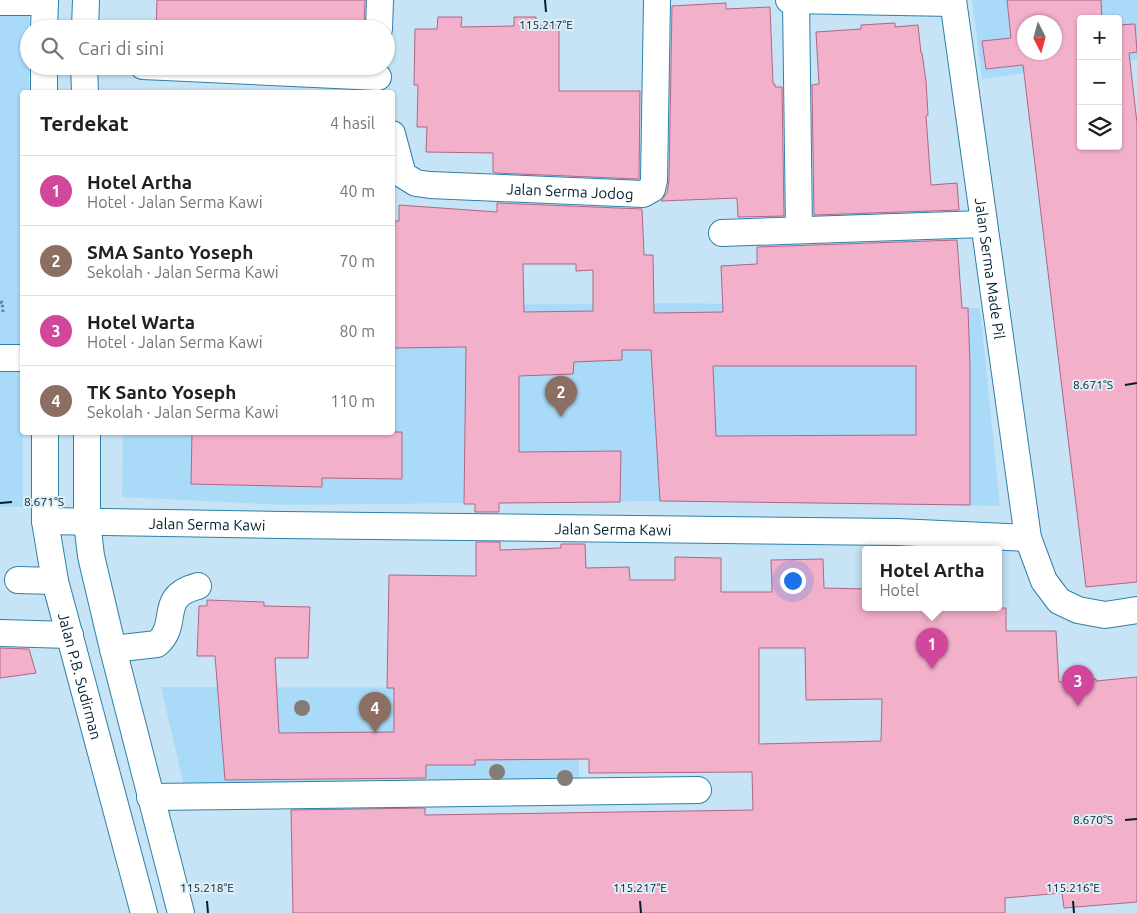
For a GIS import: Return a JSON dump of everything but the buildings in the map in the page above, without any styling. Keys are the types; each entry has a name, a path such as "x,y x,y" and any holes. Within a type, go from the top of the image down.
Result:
{"street":[{"path":"85,20 86,0"},
{"path":"379,20 380,0"},
{"name":"Jalan Serma Jodog","path":"395,145 403,175 416,183 643,194 652,189 654,180 657,0"},
{"path":"789,0 953,1"},
{"path":"796,0 799,230"},
{"path":"0,2 45,1 44,20"},
{"name":"Jalan Serma Made Pil","path":"953,1 1028,538"},
{"path":"44,75 44,90"},
{"path":"84,75 85,90"},
{"path":"320,75 379,78"},
{"path":"722,233 984,224"},
{"path":"0,358 20,358"},
{"name":"Jalan P.B. Sudirman","path":"44,435 45,521 55,581 144,913"},
{"path":"87,435 87,522 92,556 113,650 181,913"},
{"name":"Jalan Serma Kawi","path":"45,521 897,532 1028,538"},
{"path":"1028,538 1044,581 1059,601 1078,610 1105,615 1137,610"},
{"path":"18,580 55,581"},
{"path":"113,650 157,644 163,639 173,600 184,590 198,586"},
{"path":"0,633 70,635"},
{"path":"150,797 698,790"}],"path":[{"path":"0,302 2,302 4,312"}],"shaded area":[{"path":"0,0 29,0 29,20 20,20 20,75 29,75 29,90 20,90 20,353 0,353"},
{"path":"972,0 1137,0 1137,60 1122,61 1122,15 1077,15 1077,32 1066,67 982,79"},
{"path":"668,303 980,308 1000,506 660,501 287,505 122,497 123,435 395,435 395,304"},
{"path":"0,370 20,370 23,507 0,507"},
{"path":"161,687 579,688 579,784 184,786"}],"place":[{"name":"SMA Santo Yoseph","path":"561,417"},
{"name":"Hotel Artha","path":"932,669"},
{"name":"Hotel Warta","path":"1078,706"},
{"name":"TK Santo Yoseph","path":"375,733"}]}
